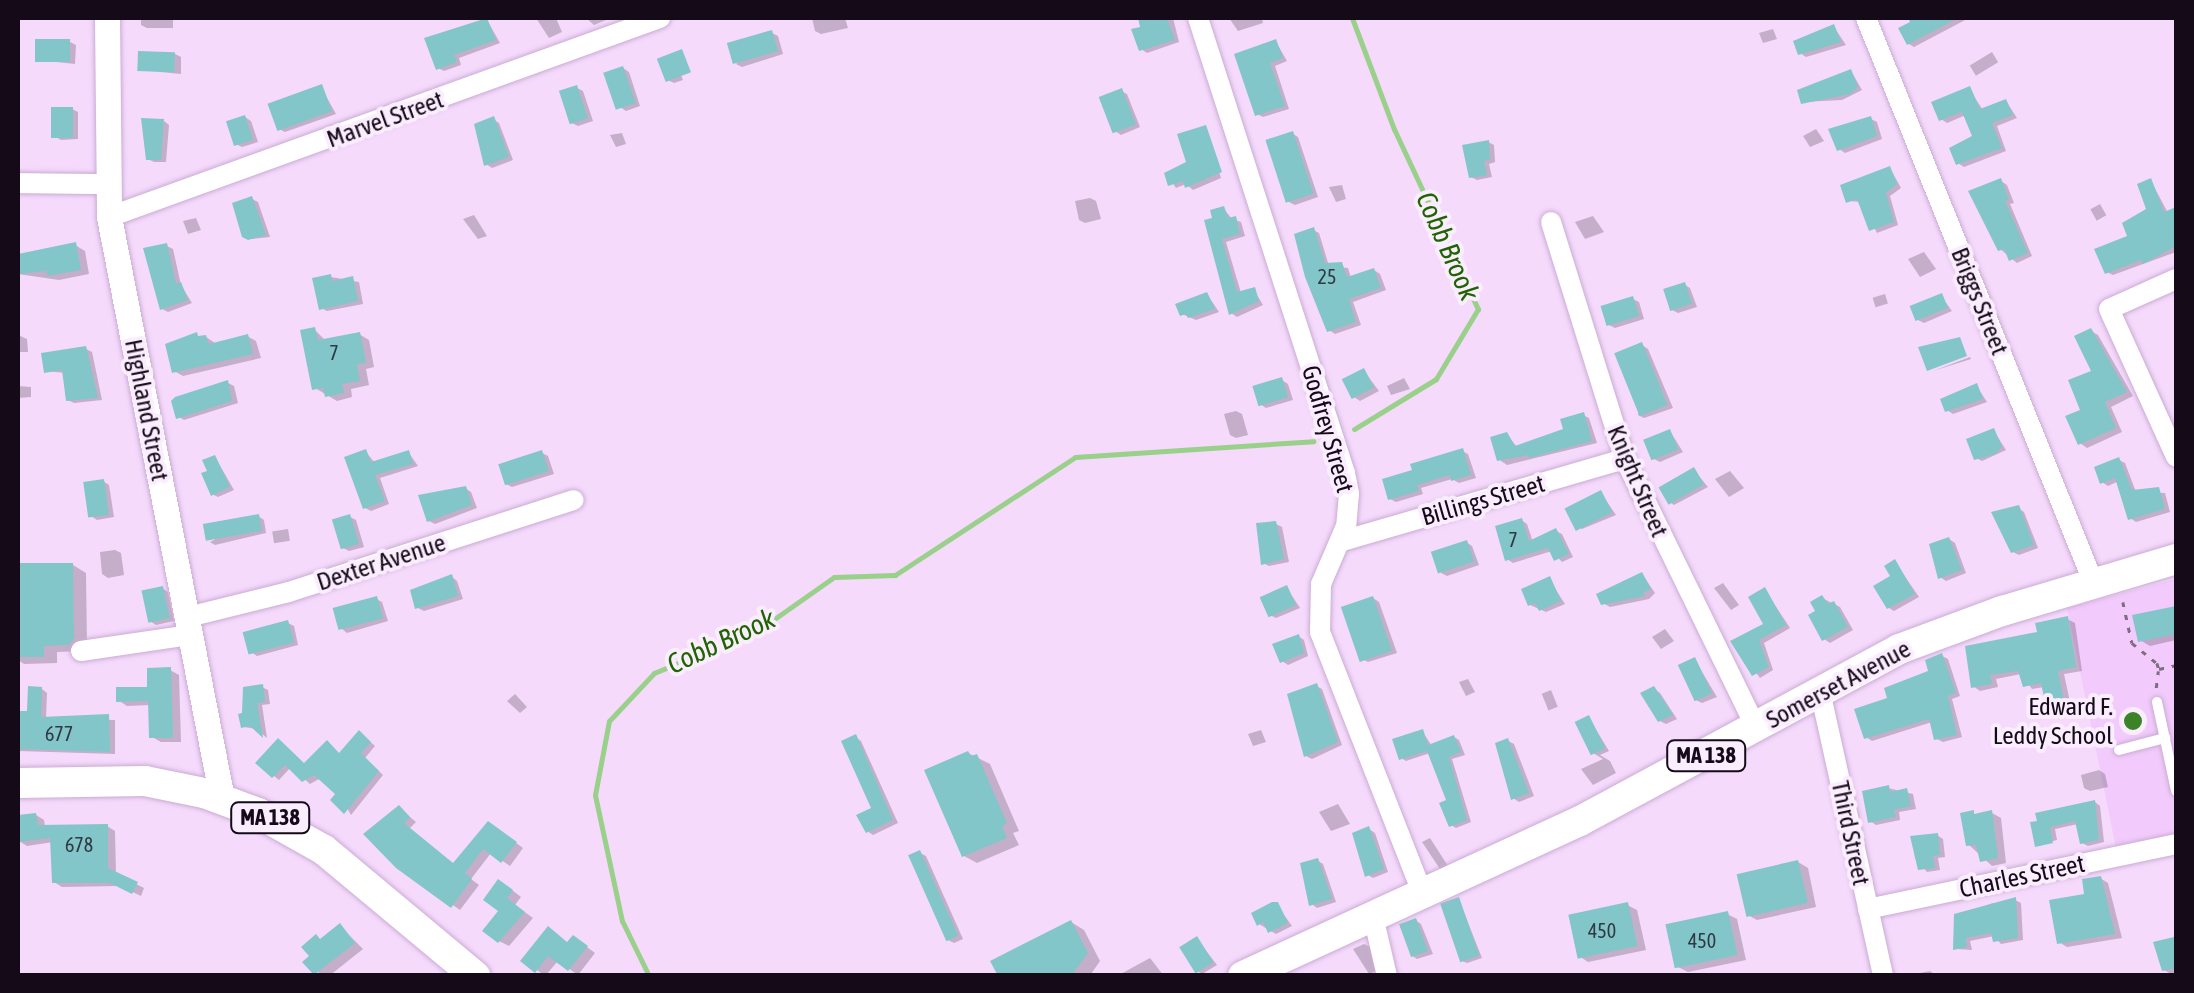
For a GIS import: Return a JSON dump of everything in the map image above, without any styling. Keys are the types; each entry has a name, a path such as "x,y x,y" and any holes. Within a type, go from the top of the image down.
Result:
{"main road":[{"name":"Somerset Avenue","path":"1243,976 1546,838 1934,634 2107,587 2176,560"},
{"name":"MA 138","path":"18,783 145,781 222,799 293,830 324,850 475,976"}],"street":[{"name":"Highland Street","path":"107,18 109,217 222,799"},
{"name":"Marvel Street","path":"109,217 660,18"},
{"name":"Godfrey Street","path":"1198,18 1345,473 1348,510 1342,541 1322,584 1320,632 1422,892"},
{"name":"Briggs Street","path":"1866,18 2107,587"},
{"path":"18,184 106,184"},
{"name":"Knight Street","path":"1551,222 1625,459 1756,728"},
{"path":"2176,279 2108,309 2176,458"},
{"name":"Billings Street","path":"1342,541 1625,459"},
{"name":"Dexter Avenue","path":"82,652 190,626 573,500"},
{"name":"Third Street","path":"1820,691 1882,976"},
{"name":"Charles Street","path":"1868,909 2176,844"},
{"path":"1373,916 1386,976"}],"lane":[{"path":"2158,702 2176,791"},
{"path":"2119,750 2165,738"}],"path":[{"path":"2107,587 2132,642 2157,663 2158,702"},
{"path":"2158,670 2176,665"}],"shaded area":[{"name":"Edward F. Leddy School","path":"2176,579 2176,834 2116,848 2067,608"}],"building":[{"path":"487,18 496,40 454,55 457,62 436,70 424,38"},
{"path":"1138,18 1167,18 1175,40 1139,51 1131,29 1140,27"},
{"path":"1908,18 1958,18 1907,45 1898,28 1910,22"},
{"path":"1834,24 1841,42 1798,55 1793,41"},
{"path":"772,30 778,51 733,64 727,43"},
{"path":"35,39 70,39 70,62 35,62"},
{"path":"1276,39 1283,58 1270,63 1285,106 1255,116 1234,54"},
{"path":"682,49 691,72 666,82 657,59"},
{"path":"138,51 175,52 174,72 137,71"},
{"path":"623,66 636,103 616,110 603,73"},
{"path":"1851,69 1858,87 1850,94 1801,104 1797,90"},
{"path":"322,84 332,111 277,131 267,104"},
{"path":"577,85 588,118 570,124 559,91"},
{"path":"1970,86 1980,109 2006,99 2013,115 1992,123 2002,148 1956,165 1949,148 1972,136 1962,112 1939,121 1931,102"},
{"path":"1122,88 1136,124 1113,133 1099,97"},
{"path":"51,107 73,107 73,138 51,138"},
{"path":"245,115 253,140 234,146 226,121"},
{"path":"494,116 509,157 484,166 474,124"},
{"path":"1871,116 1877,136 1837,151 1828,129"},
{"path":"141,118 164,119 161,160 146,160"},
{"path":"1206,125 1222,172 1185,188 1183,181 1168,186 1164,173 1186,162 1177,134"},
{"path":"1293,131 1313,194 1286,203 1265,140"},
{"path":"1489,140 1490,160 1484,161 1487,175 1469,178 1462,145"},
{"path":"1890,166 1897,184 1886,193 1894,222 1869,231 1857,199 1846,203 1840,185"},
{"path":"2001,178 2009,200 2005,201 2028,253 2009,261 2004,249 1998,251 1968,191"},
{"path":"2151,178 2164,212 2176,207 2176,246 2143,264 2141,260 2105,274 2094,249 2127,236 2122,223 2146,209 2137,184"},
{"path":"252,196 266,235 248,240 242,237 232,203"},
{"path":"1224,206 1228,218 1236,216 1240,234 1222,239 1237,292 1255,287 1259,301 1229,315 1204,220 1212,218 1210,210"},
{"path":"1314,227 1325,263 1342,262 1347,277 1374,268 1381,288 1349,299 1356,322 1327,332 1305,277 1294,234"},
{"path":"76,242 81,270 47,276 47,271 18,274 18,254"},
{"path":"167,243 176,284 181,282 188,300 160,310 143,248"},
{"path":"331,274 332,281 353,276 358,301 319,310 312,278"},
{"path":"1685,282 1692,304 1670,311 1663,289"},
{"path":"1207,292 1215,309 1188,318 1186,314 1180,316 1175,304"},
{"path":"1942,293 1948,308 1916,321 1910,306"},
{"path":"1633,296 1639,316 1607,326 1600,306"},
{"path":"315,327 318,340 360,332 366,363 357,364 360,381 342,384 344,393 325,397 323,388 312,390 300,330"},
{"path":"2091,328 2127,392 2105,402 2116,428 2078,445 2065,416 2080,410 2068,380 2091,371 2074,336"},
{"path":"197,332 198,336 206,335 209,344 248,334 253,354 172,373 165,344"},
{"path":"1960,337 1967,356 1927,371 1918,347"},
{"path":"1642,342 1667,405 1640,416 1614,353"},
{"path":"86,346 98,398 66,401 62,370 44,373 41,353"},
{"path":"1364,368 1374,388 1352,399 1342,379"},
{"path":"1282,377 1288,397 1258,406 1252,386"},
{"path":"228,380 232,401 176,419 171,401 175,397"},
{"path":"1977,383 1983,399 1945,412 1940,399"},
{"path":"1584,412 1592,441 1529,458 1528,455 1497,461 1490,437 1507,432 1515,446 1563,429 1560,419"},
{"path":"1994,428 2002,447 1995,454 1974,460 1966,439"},
{"path":"1670,429 1678,449 1651,460 1643,440"},
{"path":"1463,448 1471,475 1451,481 1450,475 1417,485 1419,491 1388,500 1382,479 1412,470 1410,464"},
{"path":"366,449 371,462 409,450 413,464 375,475 385,501 363,509 344,457"},
{"path":"542,450 549,471 505,485 498,464"},
{"path":"215,455 230,487 211,496 201,473 207,471 202,460"},
{"path":"2119,457 2132,490 2159,487 2165,509 2128,520 2115,478 2100,484 2094,467"},
{"path":"1694,467 1704,484 1668,505 1658,488"},
{"path":"104,479 109,515 88,518 83,482"},
{"path":"466,486 472,505 427,522 418,495"},
{"path":"1601,490 1612,512 1576,531 1564,509"},
{"path":"2019,505 2034,545 2011,553 1991,512"},
{"path":"259,514 262,531 206,541 203,524"},
{"path":"350,514 359,544 341,549 332,520"},
{"path":"1522,518 1529,541 1556,528 1569,554 1554,561 1548,548 1505,561 1495,526"},
{"path":"1276,521 1284,559 1261,565 1256,523"},
{"path":"1949,537 1962,570 1938,579 1929,544"},
{"path":"1467,540 1474,562 1438,574 1431,552"},
{"path":"1895,559 1915,594 1887,609 1873,586 1890,576 1884,566"},
{"path":"18,563 73,563 74,639 69,645 44,646 44,657 18,657"},
{"path":"1642,572 1651,589 1643,593 1645,596 1601,605 1596,594"},
{"path":"452,574 458,596 415,609 410,590"},
{"path":"1550,576 1561,601 1539,611 1535,603 1528,606 1521,589"},
{"path":"1287,585 1296,605 1269,617 1260,597"},
{"path":"163,586 170,618 148,623 141,591"},
{"path":"1765,587 1786,625 1759,640 1769,667 1752,676 1730,641 1763,624 1748,597"},
{"path":"1822,595 1828,604 1834,601 1848,627 1822,641 1808,615 1815,611 1810,602"},
{"path":"377,596 383,618 339,630 333,608"},
{"path":"1373,596 1392,651 1360,662 1341,607"},
{"path":"2176,606 2176,634 2138,642 2132,615"},
{"path":"2068,616 2076,667 2058,671 2066,713 2048,717 2041,683 2023,687 2018,671 1990,675 1992,684 1971,688 1965,646 2037,632 2035,623"},
{"path":"288,620 294,642 249,654 243,632"},
{"path":"1299,634 1304,653 1280,663 1272,644"},
{"path":"1942,653 1956,693 1948,696 1957,735 1934,740 1929,719 1864,739 1854,709 1887,698 1884,688 1928,671 1925,660"},
{"path":"1695,657 1712,693 1695,701 1678,665"},
{"path":"171,667 173,738 149,738 148,701 116,702 116,687 147,687 147,668"},
{"path":"1317,683 1338,742 1304,757 1287,694"},
{"path":"263,684 265,702 257,703 263,738 250,726 241,728 238,714 242,713 243,687"},
{"path":"28,686 42,687 41,717 109,714 110,752 18,749 19,711 27,711"},
{"path":"1654,686 1673,715 1658,722 1640,693"},
{"path":"1589,715 1605,748 1591,755 1575,722"},
{"path":"1423,729 1428,745 1454,735 1461,752 1449,757 1467,820 1449,827 1439,803 1446,800 1427,751 1399,760 1392,739"},
{"path":"359,730 371,742 361,753 379,771 344,814 330,800 335,794 314,775 302,782 285,765 272,778 255,763 278,738 304,763 327,740 339,753"},
{"path":"856,734 893,820 866,833 856,815 871,808 841,741"},
{"path":"1508,738 1529,793 1511,800 1495,743"},
{"path":"968,751 971,756 977,754 1007,823 1002,826 1007,838 962,857 924,770"},
{"path":"1889,785 1890,792 1907,788 1911,806 1894,810 1896,817 1868,823 1862,791"},
{"path":"2095,800 2099,840 2080,844 2075,821 2050,827 2053,843 2035,847 2030,822 2037,821 2035,813"},
{"path":"399,805 410,817 404,823 453,863 488,821 517,842 501,863 483,849 465,873 472,879 451,908 396,868 363,834"},
{"path":"1974,810 1974,814 1992,810 1998,858 1980,862 1976,845 1966,846 1960,813"},
{"path":"36,813 38,825 108,824 108,868 138,882 132,894 110,883 52,883 50,838 18,842 18,815"},
{"path":"1369,826 1384,869 1365,877 1352,833"},
{"path":"1938,833 1940,855 1933,856 1935,868 1918,870 1910,836"},
{"path":"920,850 958,936 946,941 908,855"},
{"path":"1318,858 1332,899 1309,906 1300,863"},
{"path":"1798,860 1808,903 1747,917 1737,874"},
{"path":"2101,876 2115,934 2057,944 2049,900 2084,894 2082,879"},
{"path":"498,879 513,890 507,898 525,912 498,943 482,931 498,911 483,900"},
{"path":"1459,897 1479,956 1460,962 1440,904"},
{"path":"2016,897 2018,938 1993,942 1991,933 1966,938 1967,947 1953,950 1954,914"},
{"path":"1278,902 1288,923 1268,933 1263,922 1257,926 1251,913"},
{"path":"1628,902 1637,946 1578,959 1568,915"},
{"path":"1728,911 1737,955 1675,968 1665,924"},
{"path":"1416,918 1428,951 1411,957 1399,924"},
{"path":"1071,920 1088,953 1071,976 998,976 990,961"},
{"path":"340,923 355,943 314,975 302,962 309,956 301,947 316,934 320,939"},
{"path":"548,926 567,942 573,935 588,946 568,971 548,956 535,973 520,961"},
{"path":"1197,936 1213,962 1196,973 1179,947"},
{"path":"2174,937 2176,968 2162,971 2153,942"}],"waterway":[{"name":"Cobb Brook","path":"1352,18 1394,129 1478,309 1436,379 1354,429"},
{"name":"Cobb Brook","path":"649,976 622,921 595,795 609,721 654,673 760,629 834,577 895,575 1075,457 1313,441"}],"place":[{"name":"Edward F. Leddy School","path":"2133,721"}]}
